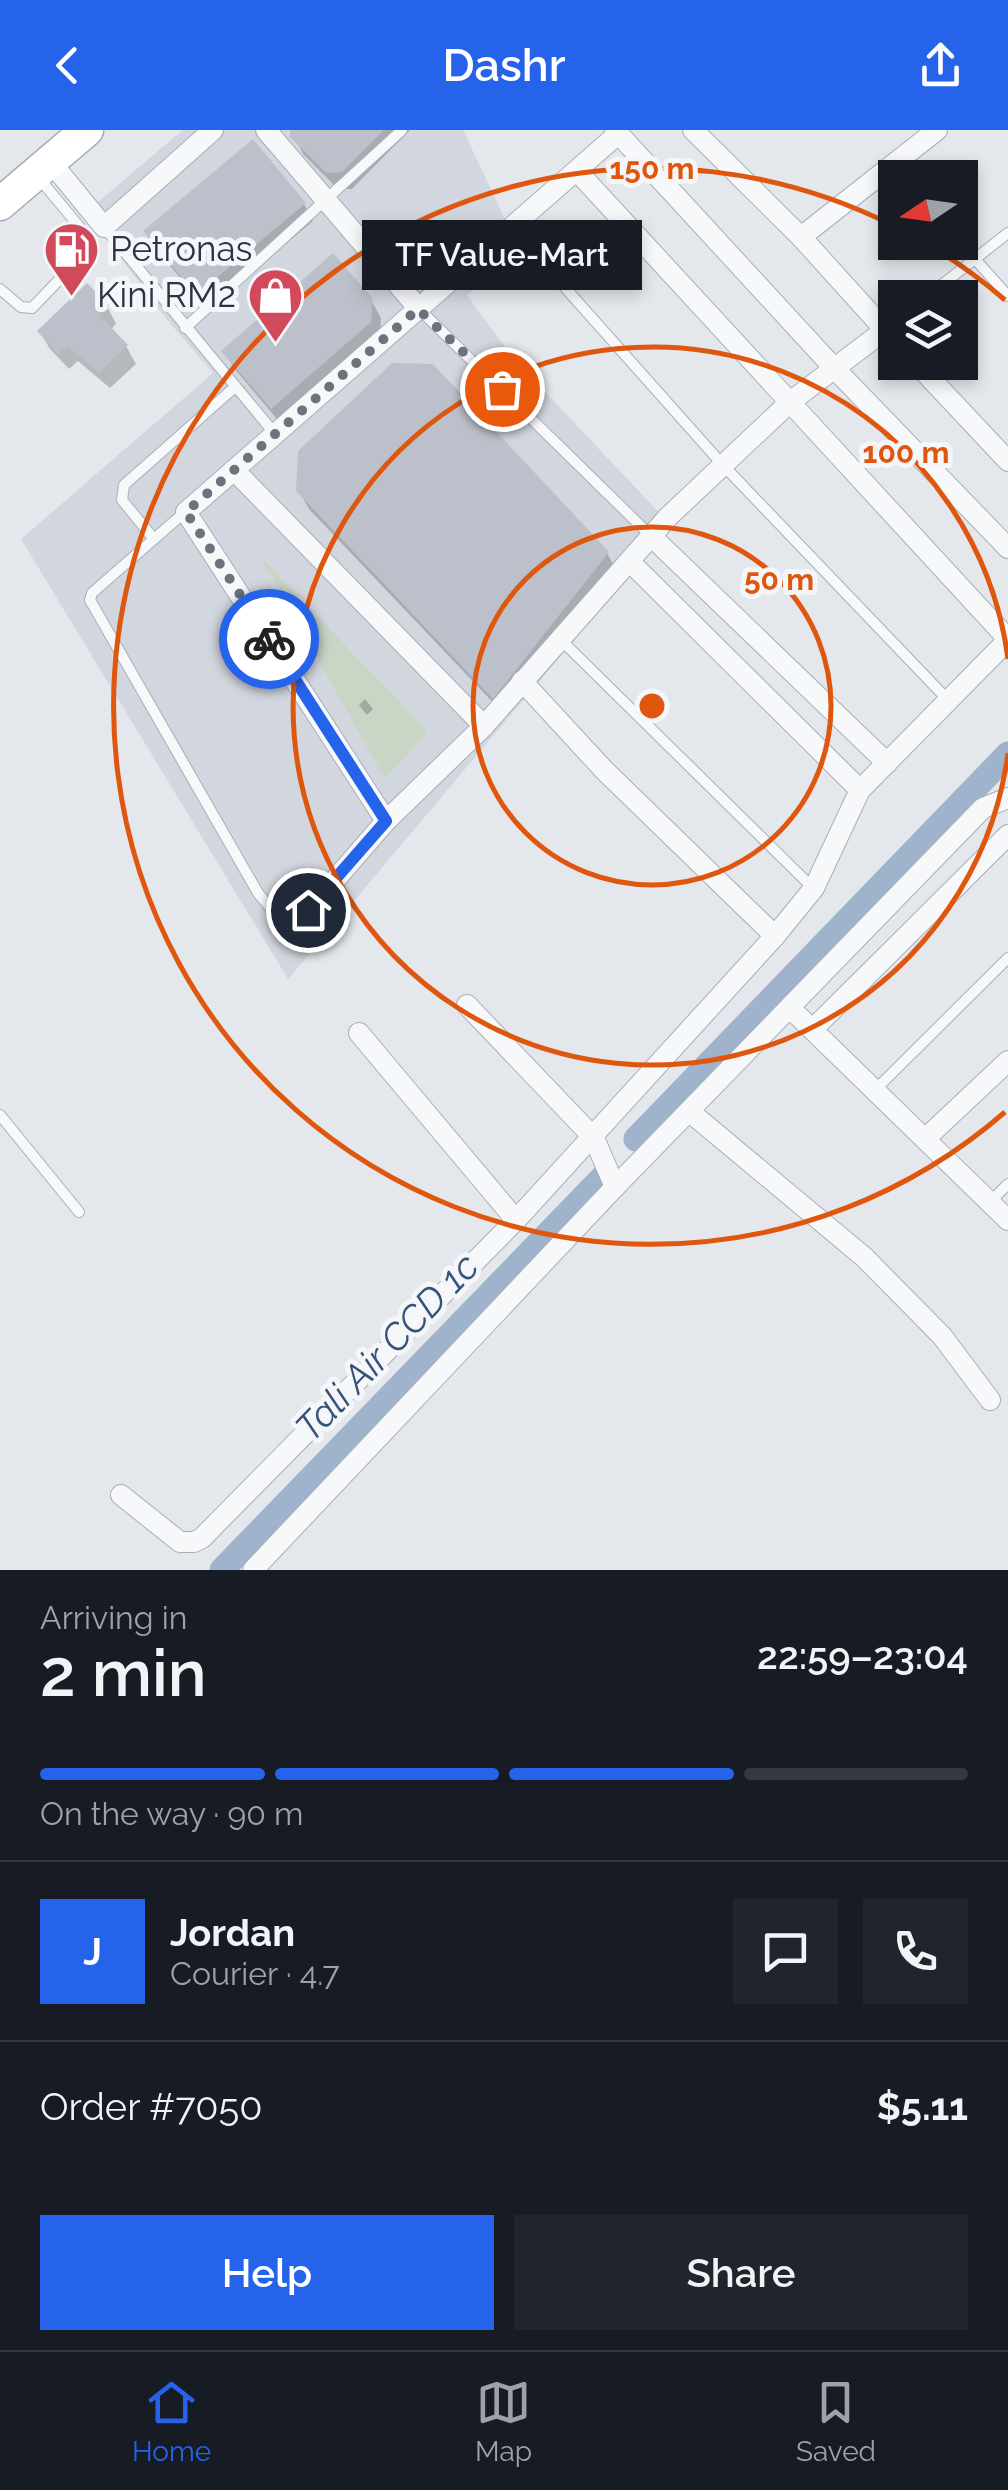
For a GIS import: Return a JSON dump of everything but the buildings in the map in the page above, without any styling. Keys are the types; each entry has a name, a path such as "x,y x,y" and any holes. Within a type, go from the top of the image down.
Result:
{"main road":[{"path":"0,204 87,130"}],"street":[{"path":"43,167 104,227 213,130"},
{"path":"266,130 418,309"},
{"path":"694,130 878,317"},
{"path":"800,237 936,130"},
{"path":"386,821 186,512 617,132 834,368 1008,548"},
{"path":"121,1495 180,1542 202,1538 516,1220 776,936 814,888 860,790 1008,640 577,171"},
{"path":"308,910 386,821 484,726 722,464 790,402 878,340"},
{"path":"932,380 1008,461"},
{"path":"234,470 484,726"},
{"path":"652,537 886,763"},
{"path":"630,562 860,790"},
{"path":"522,681 604,770 776,936"},
{"path":"253,1570 615,1187 984,808 1008,798"},
{"path":"813,1029 1008,835"},
{"path":"466,1005 594,1138 615,1187"},
{"path":"790,1008 1008,1220"},
{"path":"359,1033 516,1220"},
{"path":"926,1138 1008,1061"},
{"path":"690,1112 864,1257 942,1336 990,1400"}],"lane":[{"path":"185,328 402,130"},
{"path":"0,289 21,307 32,308 82,256 82,230 43,167"},
{"path":"104,227 275,434"},
{"path":"512,228 722,464 948,701"},
{"path":"978,255 1008,233"},
{"path":"947,280 972,260"},
{"path":"976,260 1008,296"},
{"path":"418,309 652,537"},
{"path":"154,540 122,500 124,485 235,387"},
{"path":"186,512 92,593 90,600 258,893 278,917 294,918 308,910"},
{"path":"560,639 814,888"},
{"path":"876,1089 1008,958"},
{"path":"0,1115 79,1212"},
{"path":"990,1202 1008,1184"}],"shaded area":[{"path":"183,130 463,130 520,251 467,295 512,357 671,525 288,979 21,539 213,373 86,212"}],"green space":[{"path":"260,556 428,732 385,779"}],"waterway":[{"name":"Tali Air CCD 1c","path":"636,1139 1008,754"},
{"name":"Tali Air CCD 1c","path":"222,1570 605,1175"}],"way so far":[{"path":"269,639 186,512 418,309 502,389"}],"place":[{"name":"Petronas","path":"71,298"},
{"name":"Kini RM2","path":"275,344"},
{"name":"TF Value-Mart","path":"502,389"}],"route":[{"path":"269,639 386,821 308,910"}]}
